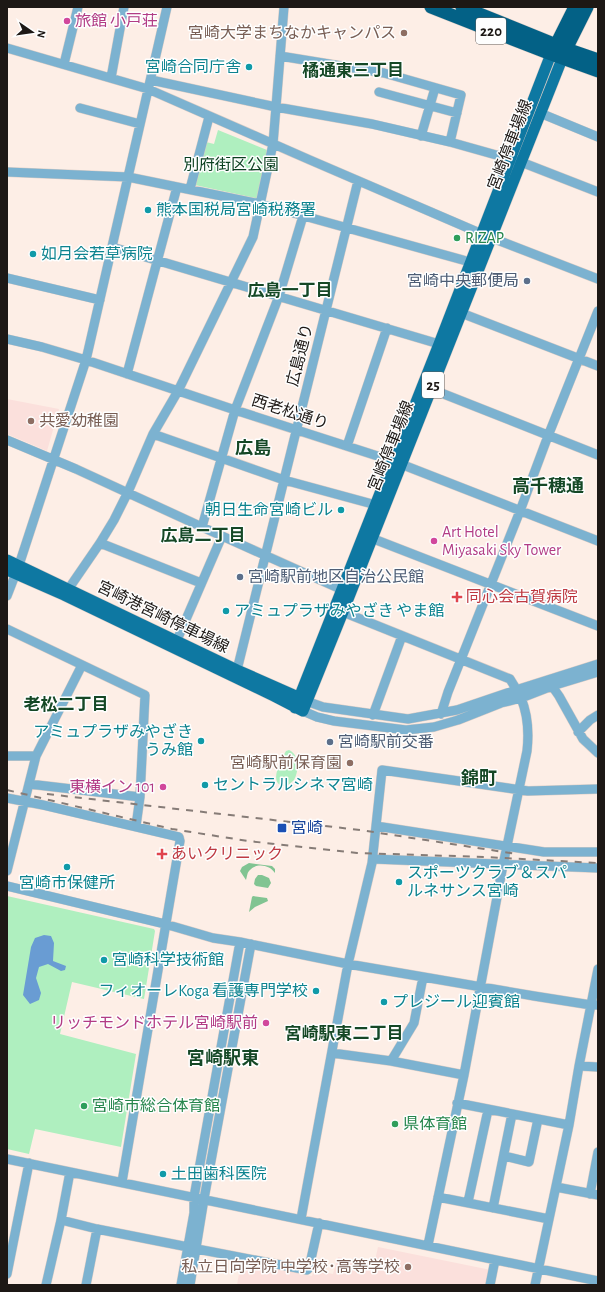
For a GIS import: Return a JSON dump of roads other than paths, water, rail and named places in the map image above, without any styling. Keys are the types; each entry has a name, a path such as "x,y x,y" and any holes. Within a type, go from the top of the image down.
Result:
{"highway":[{"name":"220","path":"431,7 559,52"},
{"name":"220","path":"462,7 559,52"},
{"path":"559,52 574,7"},
{"path":"559,52 587,7"},
{"path":"559,52 598,60"},
{"path":"559,52 598,71"}],"main road":[{"name":"宮崎停車場線","path":"516,160 540,113 559,52"},
{"name":"宮崎停車場線","path":"301,704 559,52"},
{"name":"宮崎停車場線","path":"427,387 439,344 456,311 470,262 486,236"},
{"name":"宮崎港宮崎停車場線","path":"7,560 14,570 66,592 235,674 274,696 301,704"}],"street":[{"path":"64,64 78,7"},
{"path":"111,78 124,7"},
{"path":"7,596 14,570 54,460 86,360 167,7"},
{"path":"66,592 114,520 153,434 178,391 253,237 273,144 284,7"},
{"path":"7,48 148,89 209,117 486,236 598,280"},
{"path":"280,56 384,73 461,95 450,142"},
{"path":"151,80 276,107 372,124 450,142 516,160 598,192"},
{"path":"421,136 435,88"},
{"path":"379,92 457,113"},
{"path":"80,108 140,124"},
{"path":"540,113 598,137"},
{"path":"190,189 209,117"},
{"path":"7,172 128,177 190,189 261,204 470,262"},
{"name":"広島通り","path":"235,674 358,181"},
{"path":"127,374 177,187"},
{"path":"202,527 235,410 279,296 303,216"},
{"path":"112,247 439,344"},
{"path":"7,278 100,300"},
{"path":"456,311 598,366"},
{"path":"441,714 548,436 598,311"},
{"path":"347,446 387,328"},
{"name":"西老松通り","path":"7,339 42,347 86,360 397,463 598,541"},
{"path":"427,387 598,455"},
{"path":"153,434 284,480 379,508"},
{"path":"7,440 128,492 202,527 346,591"},
{"path":"175,645 222,536"},
{"path":"368,537 598,626"},
{"path":"100,543 201,583"},
{"path":"338,611 510,680 521,698 527,722 527,751 503,865 464,1075 428,1245"},
{"path":"7,629 145,695 140,797 136,826"},
{"path":"373,715 402,636"},
{"path":"301,704 408,719 456,710 598,664"},
{"path":"7,871 36,756 82,665"},
{"path":"301,704 317,717 334,721 406,730 434,727 458,720 501,703 521,698 552,686 598,672"},
{"path":"552,686 578,732 586,743 598,753"},
{"path":"578,732 590,720 598,715"},
{"path":"7,756 36,756"},
{"path":"301,1219 348,964 373,859 382,770 519,790 598,789"},
{"path":"29,784 140,797"},
{"path":"7,798 136,826 179,837 180,841 122,1182"},
{"path":"376,826 544,852 598,852"},
{"path":"373,859 598,868"},
{"path":"7,886 165,924 214,938 348,964 595,1005"},
{"path":"181,1285 194,1213 194,1197 240,942"},
{"path":"190,1285 204,1199 251,944"},
{"path":"535,1285 570,1125 579,1066 595,1005 598,969"},
{"path":"391,1061 414,1023 423,977"},
{"path":"332,1053 391,1061 464,1075"},
{"path":"579,1066 598,1067"},
{"path":"457,1103 570,1125"},
{"path":"468,1202 488,1110"},
{"path":"493,1208 512,1114"},
{"path":"504,1156 529,1162 538,1119"},
{"path":"556,1187 594,1194 598,1152"},
{"path":"7,1159 598,1281"},
{"path":"7,1274 29,1164"},
{"path":"46,1285 70,1172"},
{"path":"438,1197 549,1219"},
{"path":"61,1220 97,1229 188,1247"},
{"path":"197,1249 307,1270 309,1268 319,1223"},
{"path":"86,1285 97,1229"},
{"path":"490,1285 495,1260"}],"water":[{"path":"44,935 51,936 54,943 53,961 66,966 65,970 61,971 48,964 39,967 36,978 41,993 39,1000 30,1004 23,995 31,947 35,938"}],"railway":[{"path":"7,790 172,829 248,841 357,853 485,857 598,863"},
{"path":"47,794 360,830 517,854"}],"place":[{"name":"旅館 小戸荘","path":"67,21"},
{"name":"宮崎大学まちなかキャンパス","path":"404,33"},
{"name":"宮崎合同庁舎","path":"249,67"},
{"name":"熊本国税局宮崎税務署","path":"148,210"},
{"name":"RIZAP","path":"457,238"},
{"name":"如月会若草病院","path":"33,254"},
{"name":"宮崎中央郵便局","path":"527,281"},
{"name":"共愛幼稚園","path":"31,421"},
{"name":"朝日生命宮崎ビル","path":"341,510"},
{"name":"Art Hotel Miyasaki Sky Tower","path":"434,541"},
{"name":"宮崎駅前地区自治公民館","path":"240,577"},
{"name":"同心会古賀病院","path":"457,597"},
{"name":"アミュプラザみやざき やま館","path":"226,611"},
{"name":"アミュプラザみやざき うみ館","path":"201,741"},
{"name":"宮崎駅前交番","path":"330,742"},
{"name":"宮崎駅前保育園","path":"350,763"},
{"name":"セントラルシネマ宮崎","path":"205,785"},
{"name":"東横イン 101","path":"163,787"},
{"name":"宮崎","path":"282,828"},
{"name":"あいクリニック","path":"162,854"},
{"name":"宮崎市保健所","path":"67,867"},
{"name":"スポーツクラブ＆スパ ルネサンス宮崎","path":"399,882"},
{"name":"宮崎科学技術館","path":"104,960"},
{"name":"フィオーレKoga 看護専門学校","path":"316,991"},
{"name":"プレジール迎賓館","path":"384,1002"},
{"name":"リッチモンドホテル宮崎駅前","path":"266,1023"},
{"name":"宮崎市総合体育館","path":"84,1106"},
{"name":"県体育館","path":"395,1124"},
{"name":"土田歯科医院","path":"163,1174"},
{"name":"私立日向学院 中学校･高等学校","path":"408,1267"}],"district":[{"name":"橘通東三丁目","path":"353,70"},
{"name":"広島一丁目","path":"290,290"},
{"name":"広島","path":"253,449"},
{"name":"高千穂通","path":"548,487"},
{"name":"広島二丁目","path":"203,535"},
{"name":"老松二丁目","path":"66,704"},
{"name":"錦町","path":"479,779"},
{"name":"宮崎駅東二丁目","path":"344,1033"},
{"name":"宮崎駅東","path":"223,1059"}],"park label":[{"name":"別府街区公園","path":"231,165"}]}
